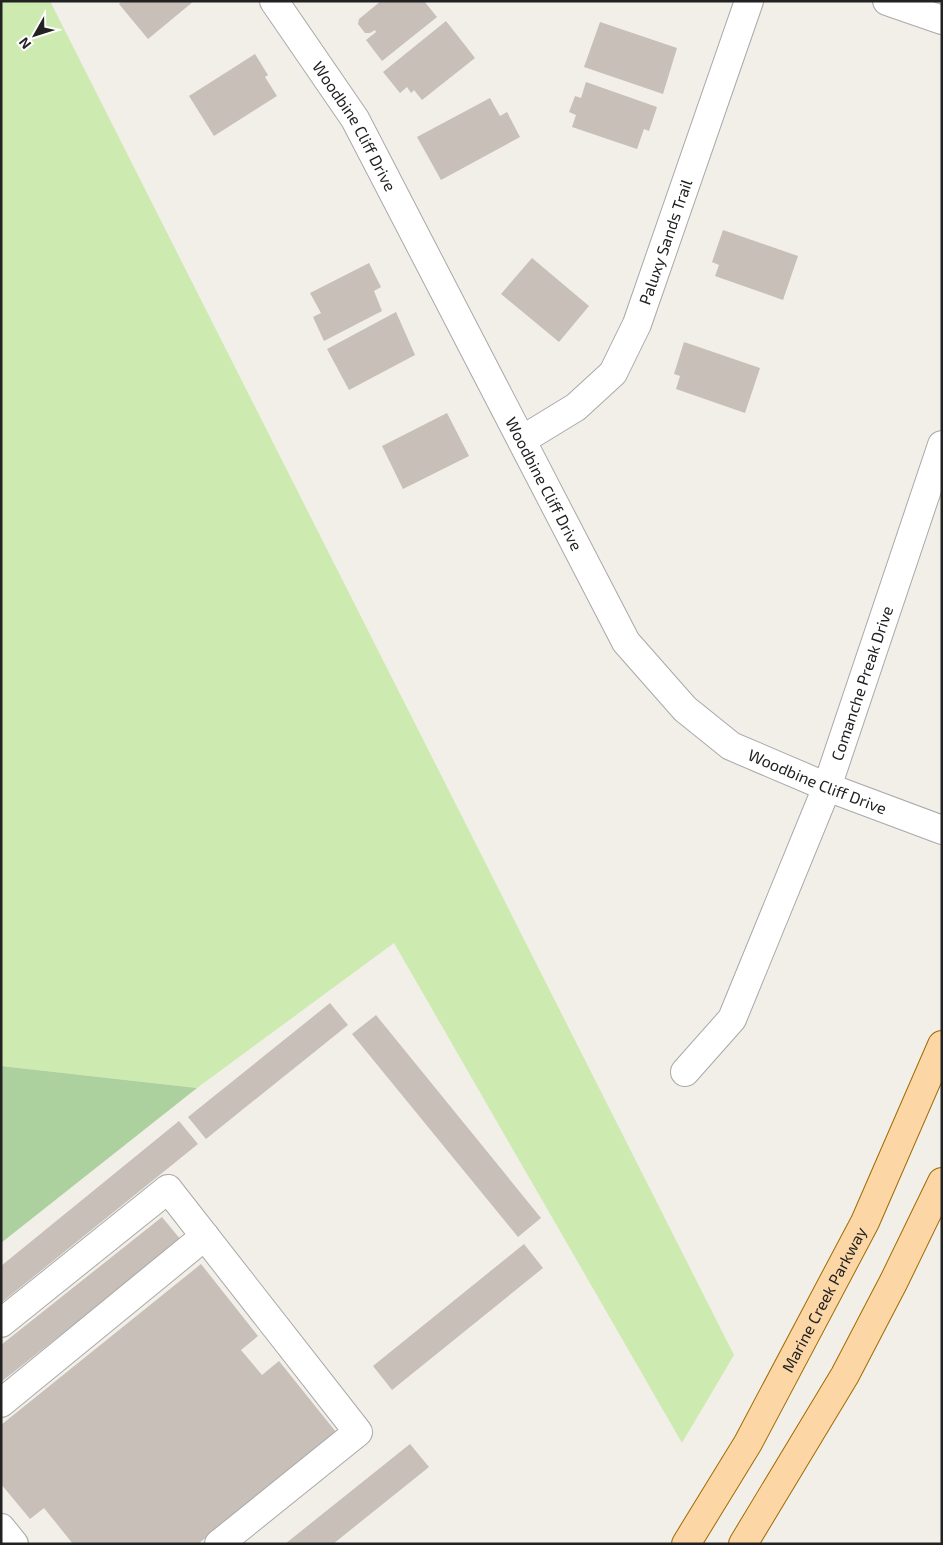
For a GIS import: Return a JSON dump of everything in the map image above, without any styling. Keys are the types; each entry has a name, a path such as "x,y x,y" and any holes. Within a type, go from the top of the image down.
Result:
{"main road":[{"name":"Marine Creek Parkway","path":"686,1544 748,1443 865,1222 942,1045"},
{"path":"743,1544 845,1374 894,1281 942,1182"}],"street":[{"name":"Woodbine Cliff Drive","path":"274,1 355,119 626,642 678,701 731,746 827,787 942,830"},
{"name":"Paluxy Sands Trail","path":"522,440 576,408 613,373 637,324 749,1"},
{"path":"887,1 942,20"},
{"name":"Comanche Preak Drive","path":"684,1072 732,1019 827,787 942,445"},
{"path":"1,1323 168,1189 358,1432 219,1544"},
{"path":"1,1403 205,1236"},
{"path":"1,1528 14,1544"}],"green space":[{"path":"1,1 50,1 734,1355 682,1443 394,943 197,1088 1,1066"},
{"path":"1,1066 197,1088 1,1243"}],"building":[{"path":"122,1 194,1 148,39 119,4"},
{"path":"381,1 424,1 437,17 382,61 366,40 376,32 375,30 365,33 358,24 359,19"},
{"path":"446,21 475,58 422,100 414,90 411,93 407,87 400,93 383,72"},
{"path":"600,22 677,48 663,94 584,67"},
{"path":"255,54 268,75 265,77 277,96 214,136 189,96"},
{"path":"586,82 657,107 649,131 644,129 637,149 572,127 576,115 569,112 575,96 581,98"},
{"path":"490,98 500,116 507,112 520,137 441,180 417,137"},
{"path":"723,230 798,256 783,300 715,276 719,265 712,262"},
{"path":"532,258 589,306 559,342 501,294"},
{"path":"369,263 381,287 374,291 382,311 324,341 313,317 321,313 310,293"},
{"path":"396,312 415,355 349,390 327,349"},
{"path":"684,342 760,368 745,413 676,389 680,376 674,374"},
{"path":"447,413 469,456 403,489 382,446"},
{"path":"330,1003 348,1025 206,1139 188,1117"},
{"path":"376,1015 541,1218 518,1237 352,1034"},
{"path":"179,1121 198,1144 1,1303 1,1266"},
{"path":"162,1217 181,1240 1,1382 1,1345"},
{"path":"524,1244 543,1268 392,1390 373,1366"},
{"path":"201,1264 258,1336 241,1350 262,1375 279,1361 336,1432 198,1544 73,1544 44,1508 30,1519 1,1484 1,1425"},
{"path":"410,1444 429,1467 333,1544 285,1544"}]}
